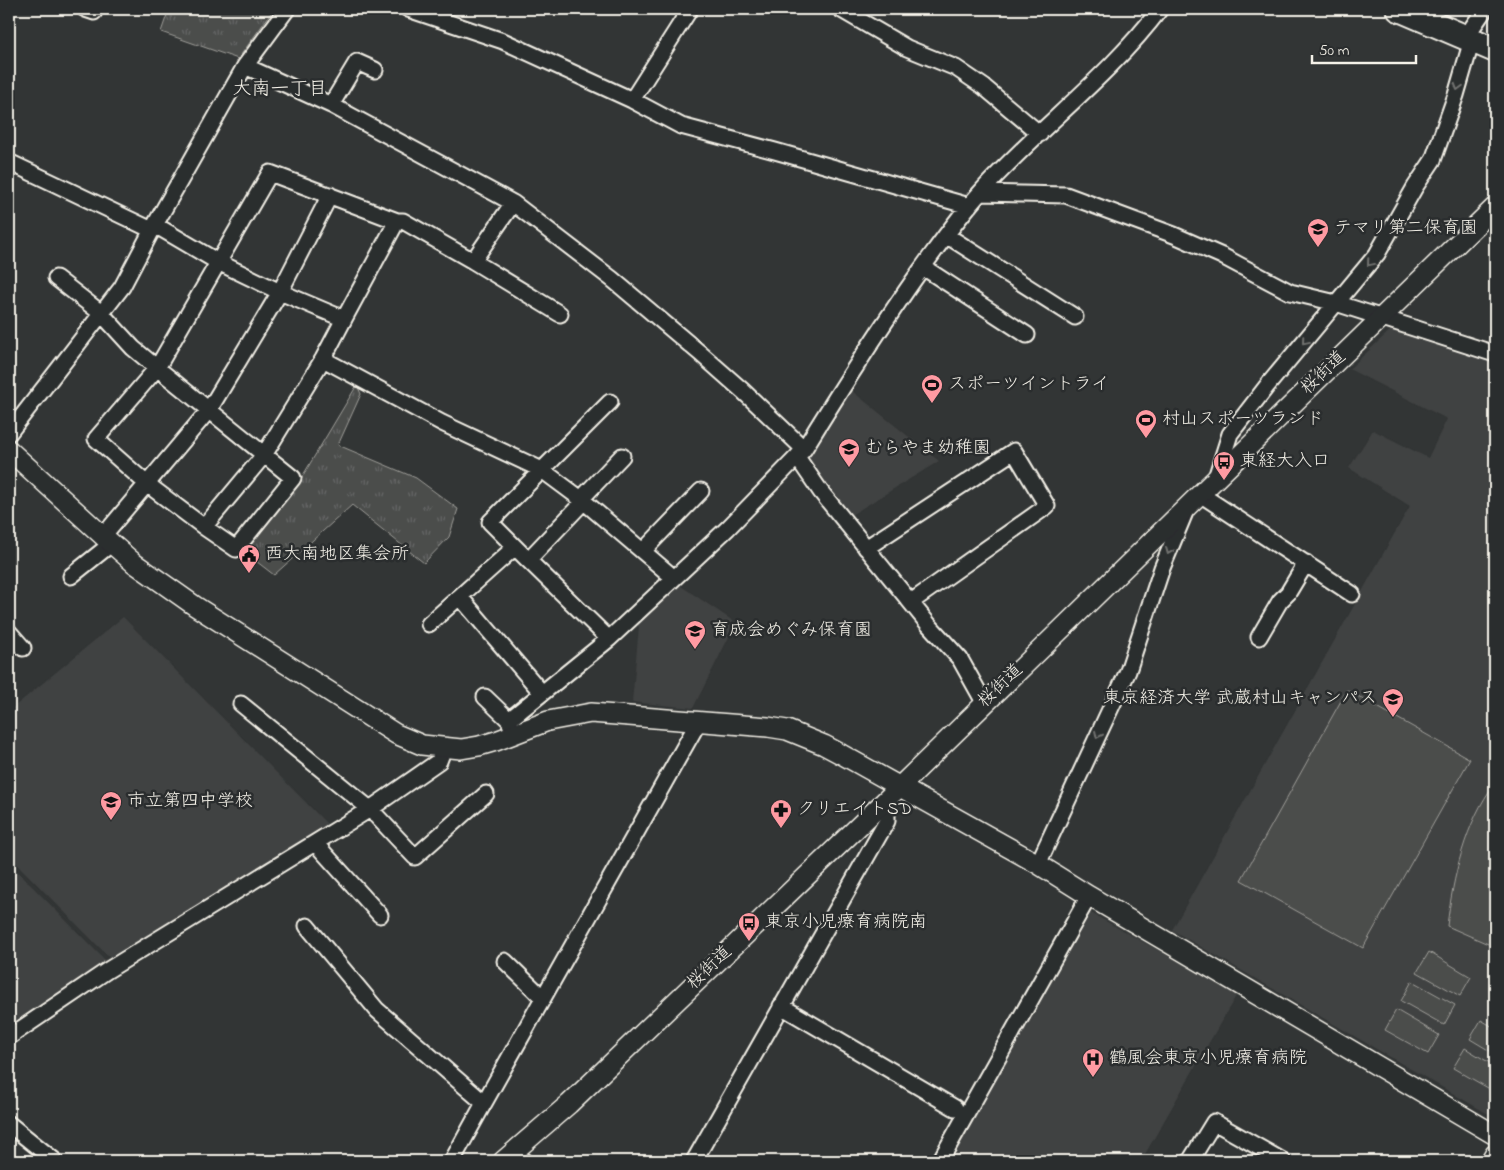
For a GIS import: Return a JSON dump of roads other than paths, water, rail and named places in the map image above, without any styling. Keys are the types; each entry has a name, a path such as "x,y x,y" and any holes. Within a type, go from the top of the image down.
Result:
{"main road":[{"path":"1399,9 1495,50"}],"street":[{"path":"9,433 122,287 245,66 287,9"},
{"path":"408,9 504,41 632,100 681,126 775,150 969,206"},
{"path":"632,100 690,9"},
{"path":"840,9 907,48 956,68 984,86 1040,134"},
{"path":"9,450 107,540 134,562 195,606 396,734 422,744 444,748 461,749 479,746 511,727 542,693 609,639 728,528 800,453 879,329 969,206 1040,134 1087,90 1141,34 1160,9"},
{"path":"1216,478 1230,434 1267,386 1378,254 1415,187 1433,160 1456,95 1468,39 1485,9"},
{"path":"331,105 357,62 375,70"},
{"path":"245,66 331,105 513,203 612,279 701,354 743,391 800,453 821,492 960,659 984,702"},
{"path":"9,162 154,228 280,292 344,319"},
{"path":"56,278 101,313 134,348 157,368 293,478 236,549 147,484 96,439 157,368 270,174 397,221 403,221 474,261 560,314"},
{"path":"980,193 1066,194 1174,235 1222,256 1290,292 1336,303 1495,354"},
{"path":"71,576 107,540 147,484 209,410 280,292 330,195"},
{"path":"474,261 513,203"},
{"name":"桜街道","path":"513,1159 1382,319 1495,207"},
{"path":"204,526 264,455 323,360 397,221"},
{"path":"946,235 1075,317"},
{"path":"923,267 1027,335"},
{"path":"323,360 442,423 542,470 583,500 674,578"},
{"path":"609,639 490,522 610,402"},
{"path":"866,548 1014,451 1047,506 911,602"},
{"path":"528,560 622,456"},
{"path":"643,551 701,490"},
{"path":"1038,864 1128,671 1162,568 1194,500 1306,563 1352,594"},
{"path":"428,624 515,547"},
{"path":"1259,637 1280,601 1288,593 1306,563"},
{"path":"460,597 542,693"},
{"path":"9,632 23,648"},
{"path":"485,696 511,727"},
{"path":"241,704 370,809 416,857 486,794"},
{"path":"511,727 591,713 699,720 768,727 786,730 824,745 893,793 1038,864 1089,896 1495,1135"},
{"path":"452,1161 699,720"},
{"path":"9,1037 108,970 370,809 439,761 444,748"},
{"path":"694,1161 887,821 893,793"},
{"path":"315,842 380,915"},
{"path":"940,1161 1089,896"},
{"path":"307,926 377,1010 484,1103"},
{"path":"505,962 543,998"},
{"path":"781,1006 955,1108"},
{"path":"1190,1161 1214,1122 1278,1160"},
{"path":"9,1124 55,1161"},
{"path":"1491,1161 1495,1154"}],"place":[{"name":"テマリ第二保育園","path":"1318,248"},
{"name":"スポーツイントライ","path":"932,404"},
{"name":"村山スポーツランド","path":"1146,439"},
{"name":"むらやま幼稚園","path":"849,468"},
{"name":"東経大入口","path":"1224,481"},
{"name":"西大南地区集会所","path":"249,574"},
{"name":"育成会めぐみ保育園","path":"695,650"},
{"name":"東京経済大学 武蔵村山キャンパス","path":"1393,718"},
{"name":"市立第四中学校","path":"111,821"},
{"name":"クリエイトSD","path":"781,829"},
{"name":"東京小児療育病院南","path":"749,942"},
{"name":"鶴風会東京小児療育病院","path":"1093,1078"}],"district":[{"name":"大南一丁目","path":"280,89"}]}
